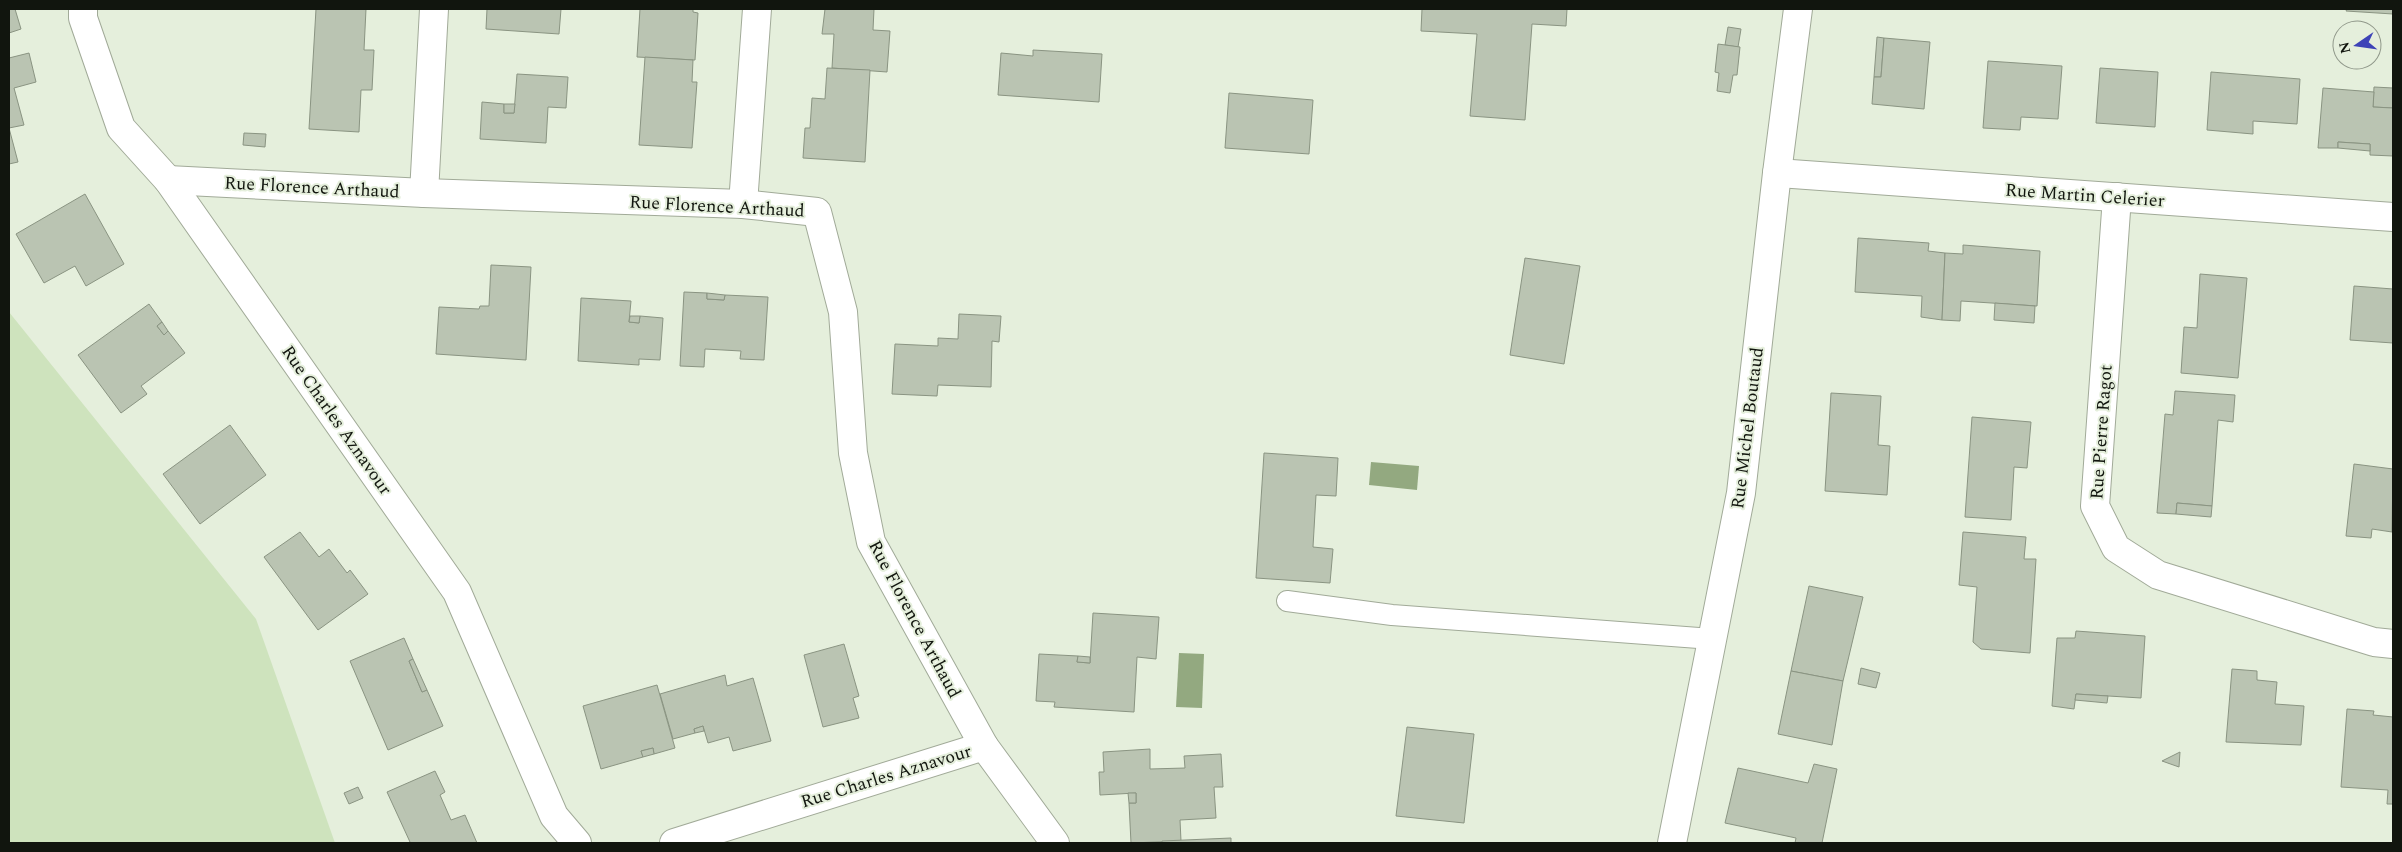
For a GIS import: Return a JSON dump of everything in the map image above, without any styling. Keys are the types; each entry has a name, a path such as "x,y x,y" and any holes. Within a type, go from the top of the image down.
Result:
{"street":[{"name":"Rue Charles Aznavour","path":"83,9 84,18 121,128 168,180 457,592 554,816 577,843"},
{"path":"424,193 434,9"},
{"path":"744,204 757,9"},
{"name":"Rue Michel Boutaud","path":"1672,843 1741,493 1777,173 1798,9"},
{"name":"Rue Martin Celerier","path":"1777,173 2393,216"},
{"name":"Rue Florence Arthaud","path":"168,180 424,193 744,204 817,212 843,312 853,454 871,542 984,746"},
{"name":"Rue Pierre Ragot","path":"2117,197 2095,506 2116,548 2158,575 2374,642 2393,644"},
{"name":"Rue Charles Aznavour","path":"674,843 984,746 1055,843"}],"lane":[{"path":"1287,601 1392,615 1712,638"}],"shaded area":[{"path":"9,312 256,619 335,843 9,843"},
{"path":"1371,462 1419,466 1417,490 1369,485"},
{"path":"1179,653 1204,654 1202,708 1176,707"}],"building":[{"path":"9,9 15,9 21,29 9,33"},
{"path":"316,9 366,9 364,50 374,50 372,90 361,90 359,132 309,129"},
{"path":"487,9 561,9 559,34 486,29"},
{"path":"640,9 693,9 693,12 698,13 695,60 637,57"},
{"path":"825,9 874,9 873,30 890,31 887,72 832,68 834,34 822,34"},
{"path":"1422,9 1567,9 1566,26 1532,24 1525,120 1470,116 1477,34 1421,31"},
{"path":"2347,9 2393,9 2393,14 2346,11"},
{"path":"1728,27 1741,29 1738,47 1725,45"},
{"path":"1877,37 1884,38 1881,77 1874,77"},
{"path":"1884,38 1930,42 1924,109 1872,104 1874,77 1881,77"},
{"path":"1718,44 1740,47 1737,75 1733,75 1730,93 1717,91 1719,73 1715,72"},
{"path":"1033,50 1102,54 1099,102 998,95 1001,53 1033,56"},
{"path":"29,53 36,82 14,88 24,125 9,128 9,58"},
{"path":"645,57 693,60 692,82 697,82 692,148 639,145"},
{"path":"1988,61 2062,66 2058,119 2021,117 2020,130 1983,128"},
{"path":"827,68 870,70 865,162 803,158 805,128 810,128 812,98 825,99"},
{"path":"2100,68 2158,72 2155,127 2096,123"},
{"path":"2211,72 2300,79 2297,124 2253,121 2253,134 2207,130"},
{"path":"517,74 568,77 566,108 548,107 546,143 480,139 482,102 504,104 504,113 514,113"},
{"path":"2374,87 2393,88 2393,108 2373,107"},
{"path":"2323,88 2374,92 2373,107 2393,108 2393,156 2370,155 2370,144 2338,142 2338,148 2318,148"},
{"path":"1229,93 1313,100 1309,154 1225,148"},
{"path":"504,104 515,104 514,113 504,113"},
{"path":"9,128 18,162 9,164"},
{"path":"244,133 266,134 265,147 243,145"},
{"path":"2338,142 2370,144 2370,151 2338,148"},
{"path":"85,194 124,264 86,286 75,266 44,283 16,234"},
{"path":"1858,238 1929,243 1928,251 1945,253 1942,320 1921,317 1922,296 1855,292"},
{"path":"1963,245 2040,251 2037,306 1961,301 1960,321 1942,320 1945,253 1963,254"},
{"path":"1525,258 1580,266 1564,364 1510,355"},
{"path":"491,265 531,267 526,360 436,354 439,307 479,309 480,306 489,306"},
{"path":"2200,274 2247,278 2238,378 2181,373 2184,327 2197,328"},
{"path":"2354,286 2393,289 2393,343 2350,340"},
{"path":"684,292 707,293 707,299 724,300 725,295 768,297 764,360 740,359 741,351 705,349 704,367 680,366"},
{"path":"707,293 725,295 724,300 707,299"},
{"path":"581,298 631,301 629,322 639,323 640,316 663,318 660,360 639,359 639,365 578,361"},
{"path":"1995,303 2035,306 2034,323 1994,320"},
{"path":"149,304 162,322 157,326 164,335 168,331 185,353 141,386 147,394 121,413 78,355"},
{"path":"959,314 1001,316 999,342 992,341 991,387 938,385 937,396 892,394 895,344 938,346 938,338 958,339"},
{"path":"630,316 640,316 639,323 629,322"},
{"path":"162,322 168,331 164,335 157,326"},
{"path":"2175,391 2235,395 2233,422 2218,420 2212,506 2177,503 2176,514 2157,513 2165,414 2173,415"},
{"path":"1831,393 1881,396 1878,445 1890,446 1887,495 1825,491"},
{"path":"1972,417 2031,422 2027,468 2014,467 2011,520 1965,517"},
{"path":"230,425 266,475 200,524 163,474"},
{"path":"1264,453 1338,458 1336,496 1316,495 1313,547 1333,549 1330,583 1256,578"},
{"path":"2354,464 2393,469 2392,532 2372,529 2371,538 2346,536"},
{"path":"2177,503 2212,506 2211,517 2176,514"},
{"path":"300,532 319,557 329,549 347,573 350,570 368,594 318,630 264,557"},
{"path":"1963,532 2026,537 2024,559 2036,559 2030,653 1981,649 1973,642 1977,587 1959,585"},
{"path":"1809,586 1863,597 1843,681 1791,671"},
{"path":"1093,613 1159,617 1156,659 1137,657 1134,712 1054,707 1055,702 1036,701 1039,654 1078,656 1077,662 1090,663"},
{"path":"2076,631 2145,636 2141,698 2076,694 2074,709 2052,706 2057,638 2075,638"},
{"path":"404,638 413,659 409,661 422,692 427,690 443,726 388,750 350,661"},
{"path":"844,644 859,696 853,698 859,718 823,727 804,655"},
{"path":"1078,656 1090,657 1090,663 1077,662"},
{"path":"413,659 427,690 422,692 409,661"},
{"path":"1861,668 1880,673 1876,688 1858,684"},
{"path":"2232,669 2257,671 2257,680 2277,682 2275,704 2304,706 2301,745 2226,742"},
{"path":"1791,671 1843,681 1832,745 1778,734"},
{"path":"725,675 727,686 753,678 771,741 733,751 729,737 708,743 703,726 694,729 695,733 673,739 660,694"},
{"path":"657,685 675,748 654,754 653,748 641,751 643,757 601,769 583,706"},
{"path":"2076,694 2108,696 2107,703 2075,700"},
{"path":"2347,709 2374,711 2373,715 2393,717 2393,804 2387,804 2388,790 2341,787"},
{"path":"703,726 704,731 695,733 694,729"},
{"path":"1407,727 1474,734 1464,823 1396,816"},
{"path":"653,748 654,754 643,757 641,751"},
{"path":"1150,749 1150,769 1185,768 1184,756 1221,754 1223,787 1214,787 1216,818 1180,820 1181,841 1131,843 1129,803 1136,803 1136,793 1100,795 1099,772 1104,772 1103,752"},
{"path":"2180,752 2179,767 2162,761"},
{"path":"1814,764 1837,769 1822,843 1795,843 1796,838 1725,823 1738,768 1808,783"},
{"path":"435,771 445,792 440,795 451,820 465,815 477,843 408,843 410,842 387,792"},
{"path":"358,787 363,798 349,804 344,793"},
{"path":"1128,793 1136,793 1136,803 1129,803"},
{"path":"1231,838 1231,843 1162,843 1162,841"}]}
